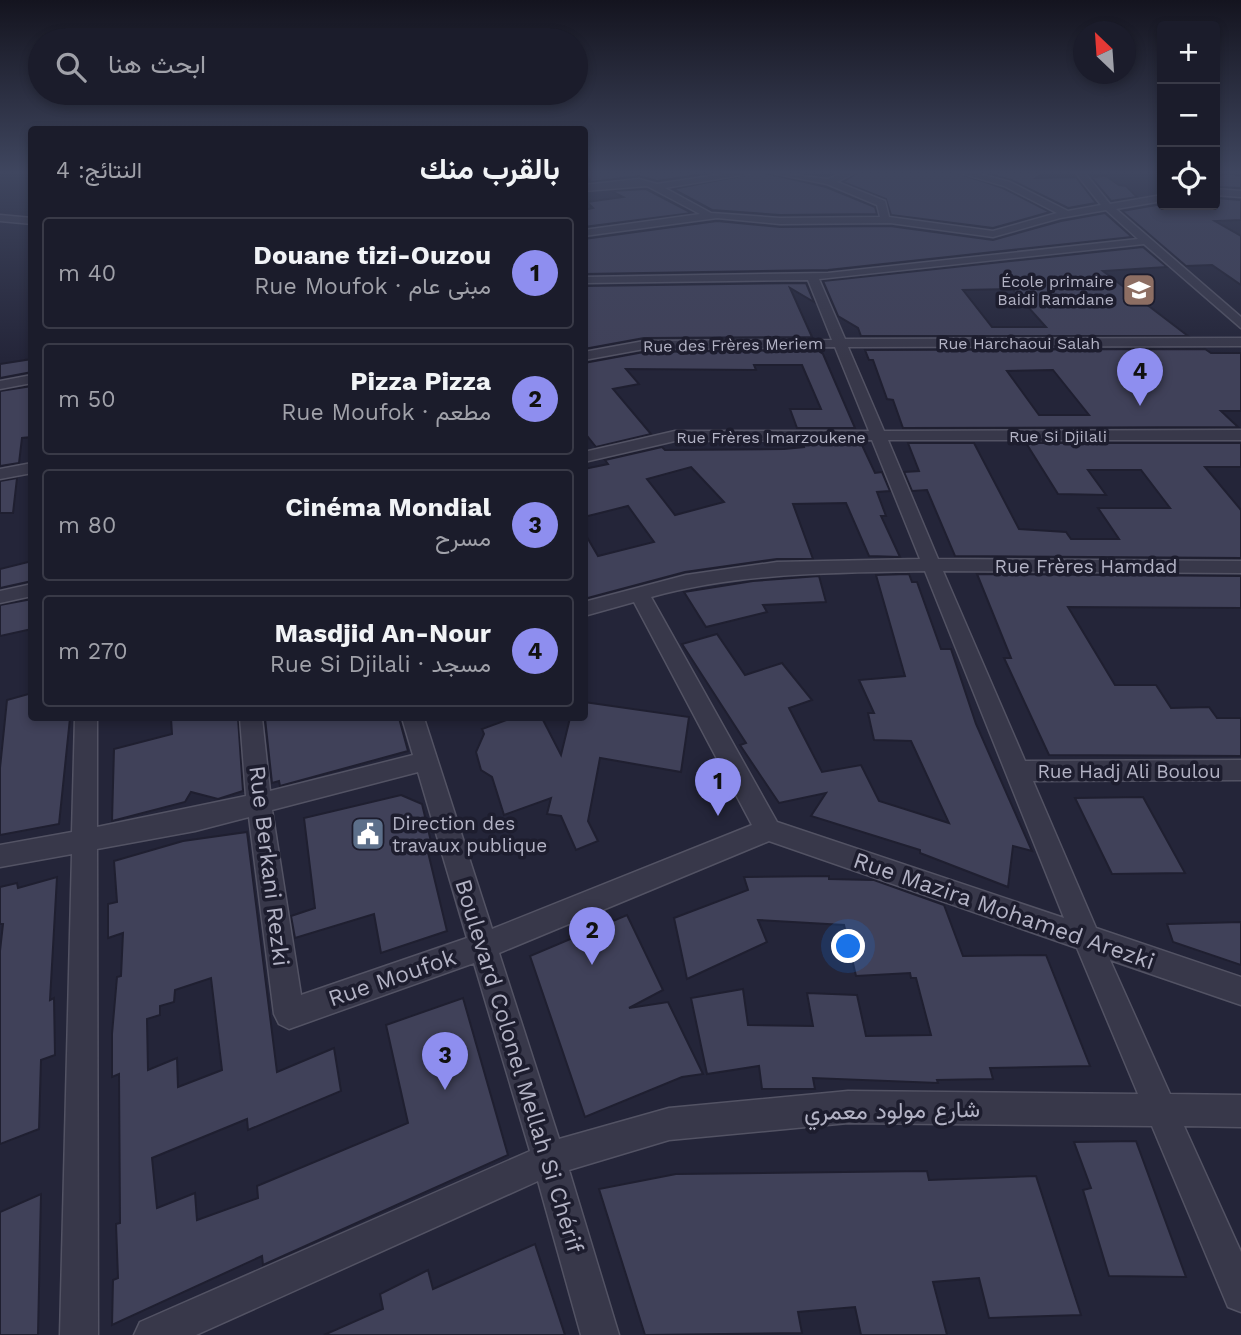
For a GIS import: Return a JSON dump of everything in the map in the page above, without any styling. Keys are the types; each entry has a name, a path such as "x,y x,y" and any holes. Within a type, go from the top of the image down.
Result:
{"street":[{"path":"994,234 1045,251"},
{"path":"1138,234 1241,324"},
{"path":"588,280 812,276 1145,241"},
{"path":"812,276 1086,938 1159,1111 1241,1294"},
{"name":"Rue Harchaoui Salah","path":"840,344 1241,342"},
{"name":"Rue des Frères Meriem","path":"588,355 644,345 840,344"},
{"path":"0,385 28,380"},
{"name":"Rue Si Djilali","path":"876,436 1241,435"},
{"name":"Rue Frères Imarzoukene","path":"588,456 675,436 876,436"},
{"path":"0,474 28,469"},
{"name":"Rue Frères Hamdad","path":"588,608 686,582 755,570 932,565 1241,567"},
{"path":"0,597 28,591"},
{"path":"640,594 768,830"},
{"path":"79,1335 86,721"},
{"name":"Rue Berkani Rezki","path":"251,721 259,803 289,1014"},
{"name":"Boulevard Colonel Mellah Si Chérif","path":"413,721 549,1158 600,1335"},
{"path":"0,856 195,820 425,761"},
{"name":"Rue Hadj Ali Boulou","path":"1017,771 1241,770"},
{"name":"Rue Mazira Mohamed Arezki","path":"768,830 1241,991"},
{"name":"Rue Moufok","path":"289,1014 483,946 768,830"},
{"name":"شارع مولود معمري","path":"153,1335 549,1158 669,1124 848,1107 1241,1111"}],"building":[{"path":"619,234 951,234 993,240 1013,234 1129,234 1132,237 828,270 588,274 588,238"},
{"path":"1149,234 1241,236 1241,285 1212,265 1186,266"},
{"path":"1143,247 1167,267 1103,271 1188,336 861,336 858,328 838,316 823,281","holes":["1012,289 1046,327 992,327 963,290"]},
{"path":"806,283 814,302 790,288 812,337 644,338 588,348 588,286"},
{"path":"1205,349 1211,353 1241,353 1241,411 1221,411 1238,427 903,428 893,400 887,399 873,360 869,360 865,350","holes":["1053,370 1089,415 1039,415 1007,371"]},
{"path":"817,350 823,354 855,428 797,428 790,409 821,409 802,365 754,365 756,370 626,369 639,384 613,389 651,434 596,447 588,437 588,362 644,352"},
{"path":"28,360 28,373 0,378 0,364"},
{"path":"28,387 28,437 22,438 19,463 0,466 0,391"},
{"path":"803,443 861,443 875,473 882,472 890,491 877,492 886,516 881,516 900,557 869,556 846,503 793,504 813,559 777,559 685,572 588,598 588,539 598,556 654,542 628,506 588,516 588,468 608,464 605,460 662,447 665,450 804,447","holes":["691,467 724,502 675,515 647,479"]},
{"path":"908,443 974,443 1019,529 1066,532 1071,539 1119,539 1098,508 1170,508 1141,470 1088,470 1106,495 1058,494 1026,443 1241,443 1241,467 1205,467 1241,510 1241,558 955,556 927,490 912,491 904,472 919,471"},
{"path":"17,478 13,513 0,513 0,481"},
{"path":"28,562 28,582 0,588 0,569"},
{"path":"909,574 912,582 917,582 941,649 951,649 976,724 1032,851 1013,846 1008,887 920,853 920,850 811,816 826,793 779,803 740,745 746,743 682,644 717,634 745,675 782,663 812,700 789,708 822,772 861,765 879,801 949,823 911,741 874,740 868,713 874,713 859,680 905,676 876,575"},
{"path":"977,574 1241,576 1241,608 1068,607 1115,685 1156,685 1171,708 1209,707 1217,718 1241,718 1241,756 1049,755 1004,658 1011,658"},
{"path":"819,576 826,602 763,605 767,612 706,627 684,592 753,581"},
{"path":"28,600 28,630 0,636 0,605"},
{"path":"28,694 28,721 70,721 59,824 0,835 0,768 7,700"},
{"path":"588,703 689,717 681,772 600,758 588,821 598,841 576,850 561,816 547,814 551,798 504,815 492,777 481,770 476,752 484,734 482,729 504,721 544,721 561,755 569,721 588,721"},
{"path":"171,721 238,721 243,791 218,799 191,792 185,802 112,821 114,749 172,734"},
{"path":"265,721 400,721 408,751 280,786 279,781 272,783"},
{"path":"401,795 422,804 433,850 428,852 447,931 381,953 374,914 295,938 291,916 315,908 304,818"},
{"path":"1143,797 1185,873 1112,874 1075,798"},
{"path":"247,832 277,1072 334,1048 341,1091 248,1130 247,1119 152,1158 157,1208 195,1193 197,1220 258,1198 257,1186 408,1123 386,1025 463,998 508,1155 263,1265 262,1256 112,1325 113,1280 118,1278 116,1224 120,1223 119,1074 112,1077 112,1034 117,977 121,976 123,933 108,938 108,904 117,902 114,861 183,841","holes":["211,978 222,1070 178,1087 177,1058 148,1070 147,1019 160,1015 160,1006 174,1002 175,990"]},
{"path":"829,876 829,879 874,880 944,905 963,956 1046,955 1090,1066 990,1068 993,1079 937,1080 938,1083 813,1078 815,1089 762,1089 759,1066 707,1074 691,998 743,989 748,1025 813,1026 807,993 857,995 866,1036 931,1035 916,978 911,978 910,973 856,976 844,925 758,920 767,942 687,979 674,918 748,890 744,877"},
{"path":"57,877 50,1000 54,998 55,1055 41,1060 39,1129 0,1144 0,951 3,924 0,924 0,887 17,883 18,888"},
{"path":"627,915 663,990 629,1008 668,1002 703,1074 682,1077 585,1117 530,956"},
{"path":"1241,922 1241,965 1173,942 1167,924"},
{"path":"1136,1141 1186,1277 1109,1276 1083,1190 1091,1188 1074,1142"},
{"path":"927,1171 929,1180 1036,1176 1081,1315 989,1318 979,1278 933,1282 947,1335 861,1335 855,1307 798,1312 802,1333 645,1335 599,1189 676,1174"},
{"path":"41,1194 38,1335 0,1335 0,1212"},
{"path":"535,1244 565,1335 324,1335 383,1309 380,1294 428,1270 433,1289"}],"place":[{"name":"École primaire Baidi Ramdane","path":"1139,290"},
{"name":"Masdjid An-Nour","path":"1140,406"},
{"name":"Douane tizi-Ouzou","path":"718,816"},
{"name":"Direction des travaux publique","path":"368,834"},
{"name":"Pizza Pizza","path":"592,965"},
{"name":"Cinéma Mondial","path":"445,1090"}]}
